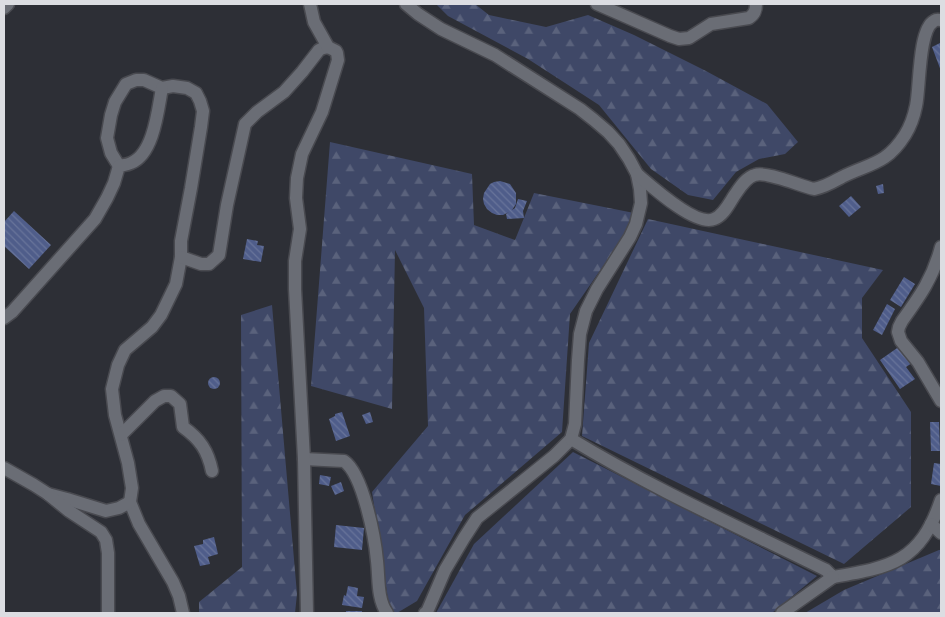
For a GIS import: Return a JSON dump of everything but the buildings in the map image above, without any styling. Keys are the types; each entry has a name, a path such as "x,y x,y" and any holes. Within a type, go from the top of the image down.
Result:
{"street":[{"path":"4,8 8,4"},
{"path":"306,613 304,459 295,289 295,261 300,229 296,198 302,154 322,112 338,60 336,51 328,47 314,22 310,4"},
{"path":"406,4 441,28 495,55 580,109 608,132 619,144 637,174 641,202 636,224 630,237 597,289 586,311 580,334 576,424 571,440 477,518 445,570 425,613"},
{"path":"597,4 622,9 670,36 684,39 694,35 710,24 750,18 755,11 756,4"},
{"path":"637,174 664,197 687,212 703,220 713,220 720,216 746,180 754,175 763,174 814,189 878,162 887,157 896,147 911,122 916,106 924,42 931,23 934,20 941,20"},
{"path":"181,257 200,264 209,264 219,255 227,205 245,124 257,112 284,92 319,50 328,47"},
{"path":"4,318 12,312 95,219 107,198 119,166 111,153 107,138 115,102 126,84 136,80 144,80 162,88 173,86 187,88 196,93 202,110 201,127 181,241 181,257 176,284 161,315 152,327 126,350 118,365 112,389 115,415 128,463 132,488 130,502 140,524 173,582 183,613"},
{"path":"119,166 132,163 140,157 146,148 157,120 162,88"},
{"path":"941,247 936,266 928,282 902,321 898,332 900,341 918,362 941,401"},
{"path":"121,435 155,402 164,396 171,396 180,404 183,427 194,435 207,454 212,471"},
{"path":"571,440 643,480 826,570 833,577"},
{"path":"304,459 344,461 349,464 361,489 370,520 381,600 384,609 388,613"},
{"path":"4,468 48,494 69,512 101,532 106,540 108,553 108,613"},
{"path":"48,494 106,511 119,508 130,502"},
{"path":"782,613 833,577 877,568 902,558 911,552 926,534 936,528 941,500"}],"green space":[{"path":"436,4 475,4 489,15 546,27 588,15 634,35 767,104 798,142 785,154 759,159 736,172 713,200 688,195 651,169 599,105 528,59 448,16"},
{"path":"330,142 472,174 474,225 515,240 534,193 639,214 570,314 562,432 465,515 417,601 397,613 390,613 372,492 428,426 424,308 395,250 392,409 311,386"},
{"path":"648,219 883,270 862,298 862,338 911,412 911,507 844,564 582,436 589,343"},
{"path":"272,305 297,594 295,613 199,613 199,602 242,567 241,315"},
{"path":"573,452 817,576 772,613 436,613 474,544"},
{"path":"941,550 941,613 805,613 844,590"}]}
